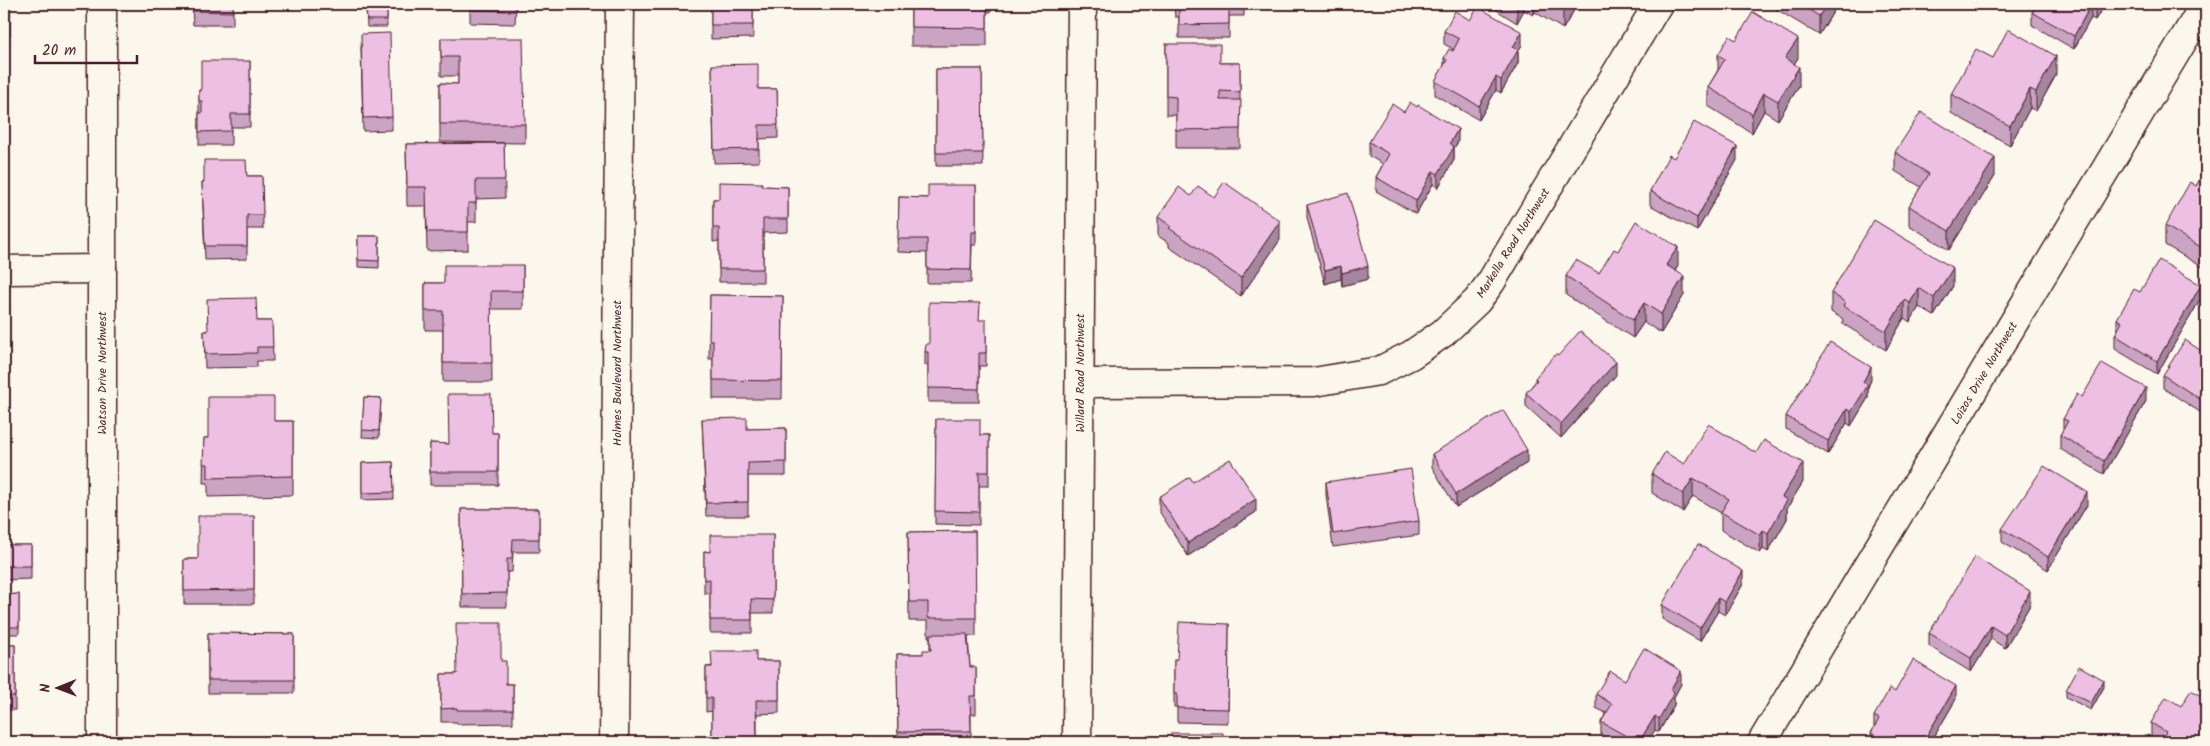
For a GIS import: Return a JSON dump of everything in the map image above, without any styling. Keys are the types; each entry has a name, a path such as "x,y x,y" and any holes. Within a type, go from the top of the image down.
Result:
{"street":[{"name":"Watson Drive Northwest","path":"102,4 102,742"},
{"name":"Holmes Boulevard Northwest","path":"614,742 620,4"},
{"name":"Willard Road Northwest","path":"1077,742 1082,4"},
{"name":"Markella Road Northwest","path":"1080,383 1314,382 1379,371 1411,355 1443,333 1477,301 1491,282 1658,4"},
{"name":"Loizos Drive Northwest","path":"1762,742 2206,4"},
{"path":"4,270 102,270"}],"building":[{"path":"4,4 10,4 10,24 6,24 7,46 4,47"},
{"path":"193,4 233,4 233,12 193,11"},
{"path":"470,4 516,4 515,11 470,10"},
{"path":"711,4 753,4 753,25 711,25"},
{"path":"911,4 987,4 987,28 911,27"},
{"path":"1179,4 1229,4 1229,24 1179,25"},
{"path":"1552,4 1567,4 1563,10"},
{"path":"1799,4 1827,4 1819,16"},
{"path":"2037,4 2097,4 2095,7 2091,5 2074,36 2032,12"},
{"path":"366,7 387,7 387,20 367,20"},
{"path":"1478,7 1522,32 1513,47 1518,50 1501,80 1496,77 1479,106 1435,81 1447,60 1444,58 1449,49 1453,51 1459,39 1444,31 1455,11 1470,20"},
{"path":"1753,12 1798,39 1785,58 1799,67 1778,101 1764,93 1752,114 1708,87 1725,59 1718,55 1729,36 1736,40"},
{"path":"2008,29 2056,56 2036,92 2030,89 2010,126 1951,94 1976,49 1993,58"},
{"path":"390,33 392,117 363,118 361,34"},
{"path":"441,38 523,38 525,124 440,124 440,83 458,84 458,57 441,57"},
{"path":"1166,44 1220,44 1220,63 1240,63 1240,92 1220,91 1220,100 1241,100 1240,129 1176,130 1176,97 1166,96"},
{"path":"201,61 250,61 250,114 231,114 231,131 199,132 199,113 202,113 202,101 199,101"},
{"path":"758,64 758,89 777,89 778,125 759,125 759,149 714,150 712,65"},
{"path":"936,69 982,69 983,153 936,153"},
{"path":"1410,102 1458,129 1450,143 1454,147 1438,174 1433,171 1416,201 1376,177 1389,154 1369,142 1392,104 1404,112"},
{"path":"1921,112 1995,158 1949,231 1909,206 1929,174 1895,152"},
{"path":"1694,122 1737,146 1697,218 1650,191 1669,155 1674,158"},
{"path":"504,143 505,180 476,180 476,203 468,203 468,232 427,232 426,187 407,187 406,144"},
{"path":"204,160 246,160 247,176 262,176 263,215 247,215 247,246 205,246 202,182 204,182"},
{"path":"2206,169 2206,250 2165,226 2190,182 2196,186"},
{"path":"719,182 762,183 762,186 788,187 788,219 763,219 763,269 719,269 719,228 713,228 713,199 719,199"},
{"path":"1224,182 1280,221 1241,278 1169,228 1171,226 1158,217 1179,187 1191,196 1198,186 1214,197"},
{"path":"928,185 976,185 976,232 972,232 971,270 927,269 927,239 898,239 899,197 928,198"},
{"path":"1348,193 1368,266 1342,273 1341,266 1325,270 1307,205"},
{"path":"1874,220 1953,268 1934,298 1919,288 1910,303 1904,300 1886,331 1843,306 1845,302 1831,293"},
{"path":"1636,221 1678,247 1666,265 1684,276 1661,314 1644,303 1633,320 1566,276 1576,260 1599,273 1614,249 1618,251"},
{"path":"358,236 379,236 379,261 358,260"},
{"path":"2159,260 2201,285 2157,361 2115,335 2122,322 2117,319 2134,289 2140,292"},
{"path":"444,265 523,265 523,291 491,291 492,363 443,363 443,311 425,311 425,283 444,283"},
{"path":"710,295 783,296 782,381 713,380 713,340 709,340"},
{"path":"256,298 257,321 272,321 273,347 257,347 257,353 205,354 204,331 208,331 207,299"},
{"path":"929,302 980,303 979,320 986,320 986,353 979,353 979,389 928,388 928,352 925,352 926,344 929,344"},
{"path":"1580,331 1616,362 1561,424 1526,393 1537,380 1535,378"},
{"path":"2185,340 2206,354 2206,403 2163,375"},
{"path":"1830,342 1871,367 1863,382 1868,385 1851,412 1847,409 1828,441 1786,416"},
{"path":"2102,363 2146,388 2104,461 2060,435 2068,421 2063,419 2077,394 2082,397"},
{"path":"448,394 491,394 492,433 498,433 498,472 430,472 430,443 449,444"},
{"path":"208,397 274,397 274,421 293,421 293,476 208,478 208,464 203,464 204,438 208,438"},
{"path":"364,397 381,398 379,431 362,430"},
{"path":"1503,410 1527,450 1456,494 1432,454"},
{"path":"747,418 747,429 786,428 786,462 748,463 748,502 706,503 702,419"},
{"path":"936,419 980,419 980,435 989,435 989,472 979,472 979,512 935,511"},
{"path":"1708,424 1756,453 1764,440 1803,463 1782,497 1787,500 1768,533 1763,530 1760,535 1721,512 1729,499 1693,478 1683,494 1652,474 1665,452 1684,464"},
{"path":"1230,459 1256,499 1188,543 1159,497 1190,477 1193,482"},
{"path":"393,462 394,492 362,493 362,463"},
{"path":"2044,466 2087,492 2048,557 2002,529"},
{"path":"1411,469 1419,521 1333,534 1326,482"},
{"path":"461,509 539,509 539,539 513,539 512,559 507,559 507,593 462,594"},
{"path":"198,516 254,516 254,590 184,591 184,559 198,559"},
{"path":"4,520 5,545 31,545 31,566 4,566"},
{"path":"975,531 976,618 928,618 928,602 909,602 908,532"},
{"path":"710,535 773,535 773,600 751,599 752,620 710,620 710,579 704,580 704,551 710,552"},
{"path":"1698,544 1743,571 1725,602 1718,598 1700,628 1662,605"},
{"path":"1975,557 2030,591 2005,635 1991,626 1971,658 1929,633"},
{"path":"19,594 19,627 4,627 4,595"},
{"path":"1179,622 1229,624 1228,709 1177,708 1177,694 1174,694 1174,660 1177,659"},
{"path":"456,623 501,623 501,661 506,661 506,684 513,684 513,710 441,709 441,674 457,674"},
{"path":"208,633 294,634 294,680 208,680"},
{"path":"930,634 967,634 970,667 976,667 976,696 970,696 971,731 898,732 897,654 923,654 923,650 931,650"},
{"path":"4,645 15,645 15,696 4,697"},
{"path":"1644,648 1681,671 1671,689 1674,692 1659,719 1655,716 1639,742 1637,742 1601,722 1612,704 1596,694 1610,671 1625,680"},
{"path":"711,651 756,651 756,661 779,661 779,700 756,700 757,738 712,738 712,698 706,698 706,667 712,667"},
{"path":"1913,660 1956,686 1923,742 1887,742 1871,733 1879,719 1874,716 1890,688 1895,692"},
{"path":"2079,666 2104,680 2091,703 2066,690"},
{"path":"2191,690 2206,699 2206,742 2150,742 2153,737 2160,741 2166,732 2151,723 2166,697 2181,706"},
{"path":"1171,733 1223,733 1223,739 1241,739 1241,742 1172,742"}]}
